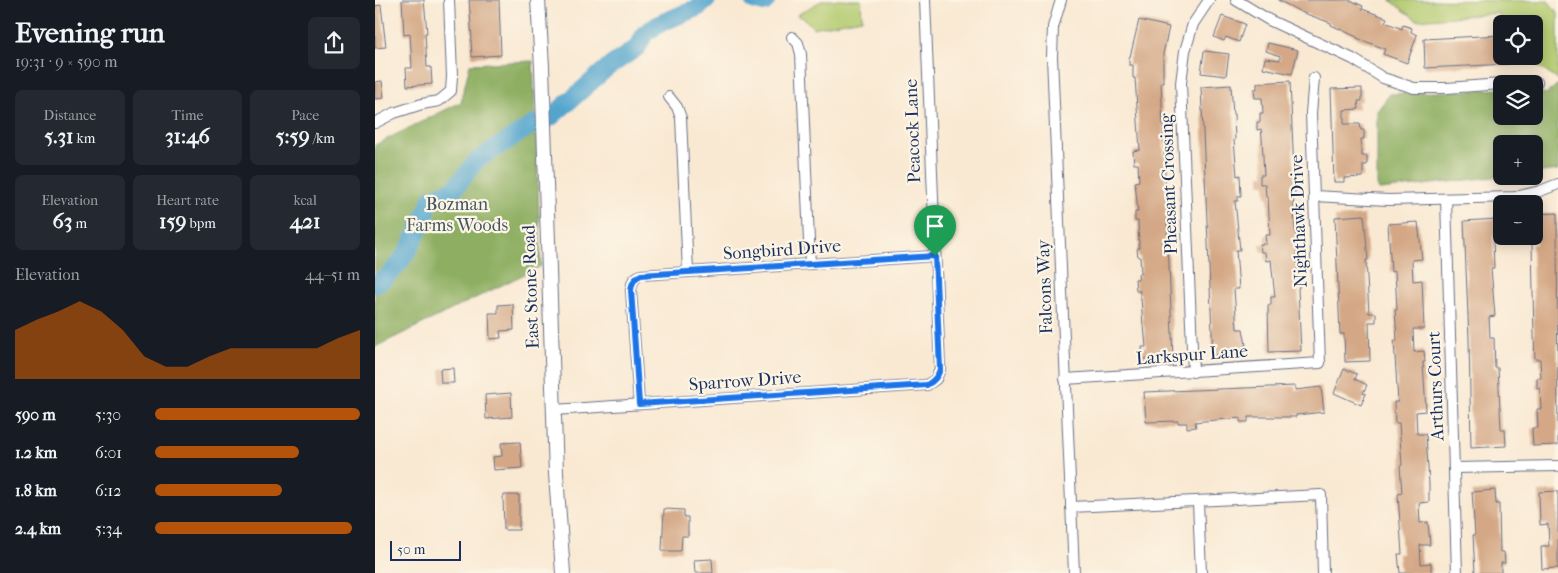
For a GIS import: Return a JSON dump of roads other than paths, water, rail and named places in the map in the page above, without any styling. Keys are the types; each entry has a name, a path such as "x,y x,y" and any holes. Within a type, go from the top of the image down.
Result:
{"main road":[{"name":"East Stone Road","path":"538,0 557,498 563,573"}],"street":[{"path":"375,123 394,113 439,101 451,91 449,0"},
{"name":"Peacock Lane","path":"925,0 940,369 936,379"},
{"name":"Falcons Way","path":"1061,0 1053,27 1052,56 1074,573"},
{"name":"Pheasant Crossing","path":"1193,372 1181,83 1185,51 1193,24 1209,0"},
{"path":"1236,0 1269,20 1353,59 1383,78 1414,88 1493,85"},
{"path":"792,36 799,43 801,54 810,264"},
{"name":"Nighthawk Drive","path":"1313,78 1311,113 1320,363"},
{"path":"669,97 677,107 681,118 688,272"},
{"path":"1314,196 1388,200 1515,197 1558,184"},
{"name":"Arthurs Court","path":"1446,199 1457,573"},
{"name":"Songbird Drive","path":"639,404 631,290 633,280 641,275 935,256"},
{"name":"Larkspur Lane","path":"1065,379 1320,363"},
{"name":"Sparrow Drive","path":"554,410 927,385 936,379"},
{"path":"1455,468 1558,466"},
{"path":"1071,507 1321,495 1323,573"},
{"path":"1198,502 1201,573"}],"waterway":[{"path":"550,118 607,68 638,47 645,33 661,23 699,7 707,0"},
{"path":"753,0 764,3 767,0"},
{"path":"375,284 386,277 403,258 417,234 432,198 455,188 477,160 534,124"}],"park label":[{"name":"Bozman Farms Woods","path":"457,214"}]}
